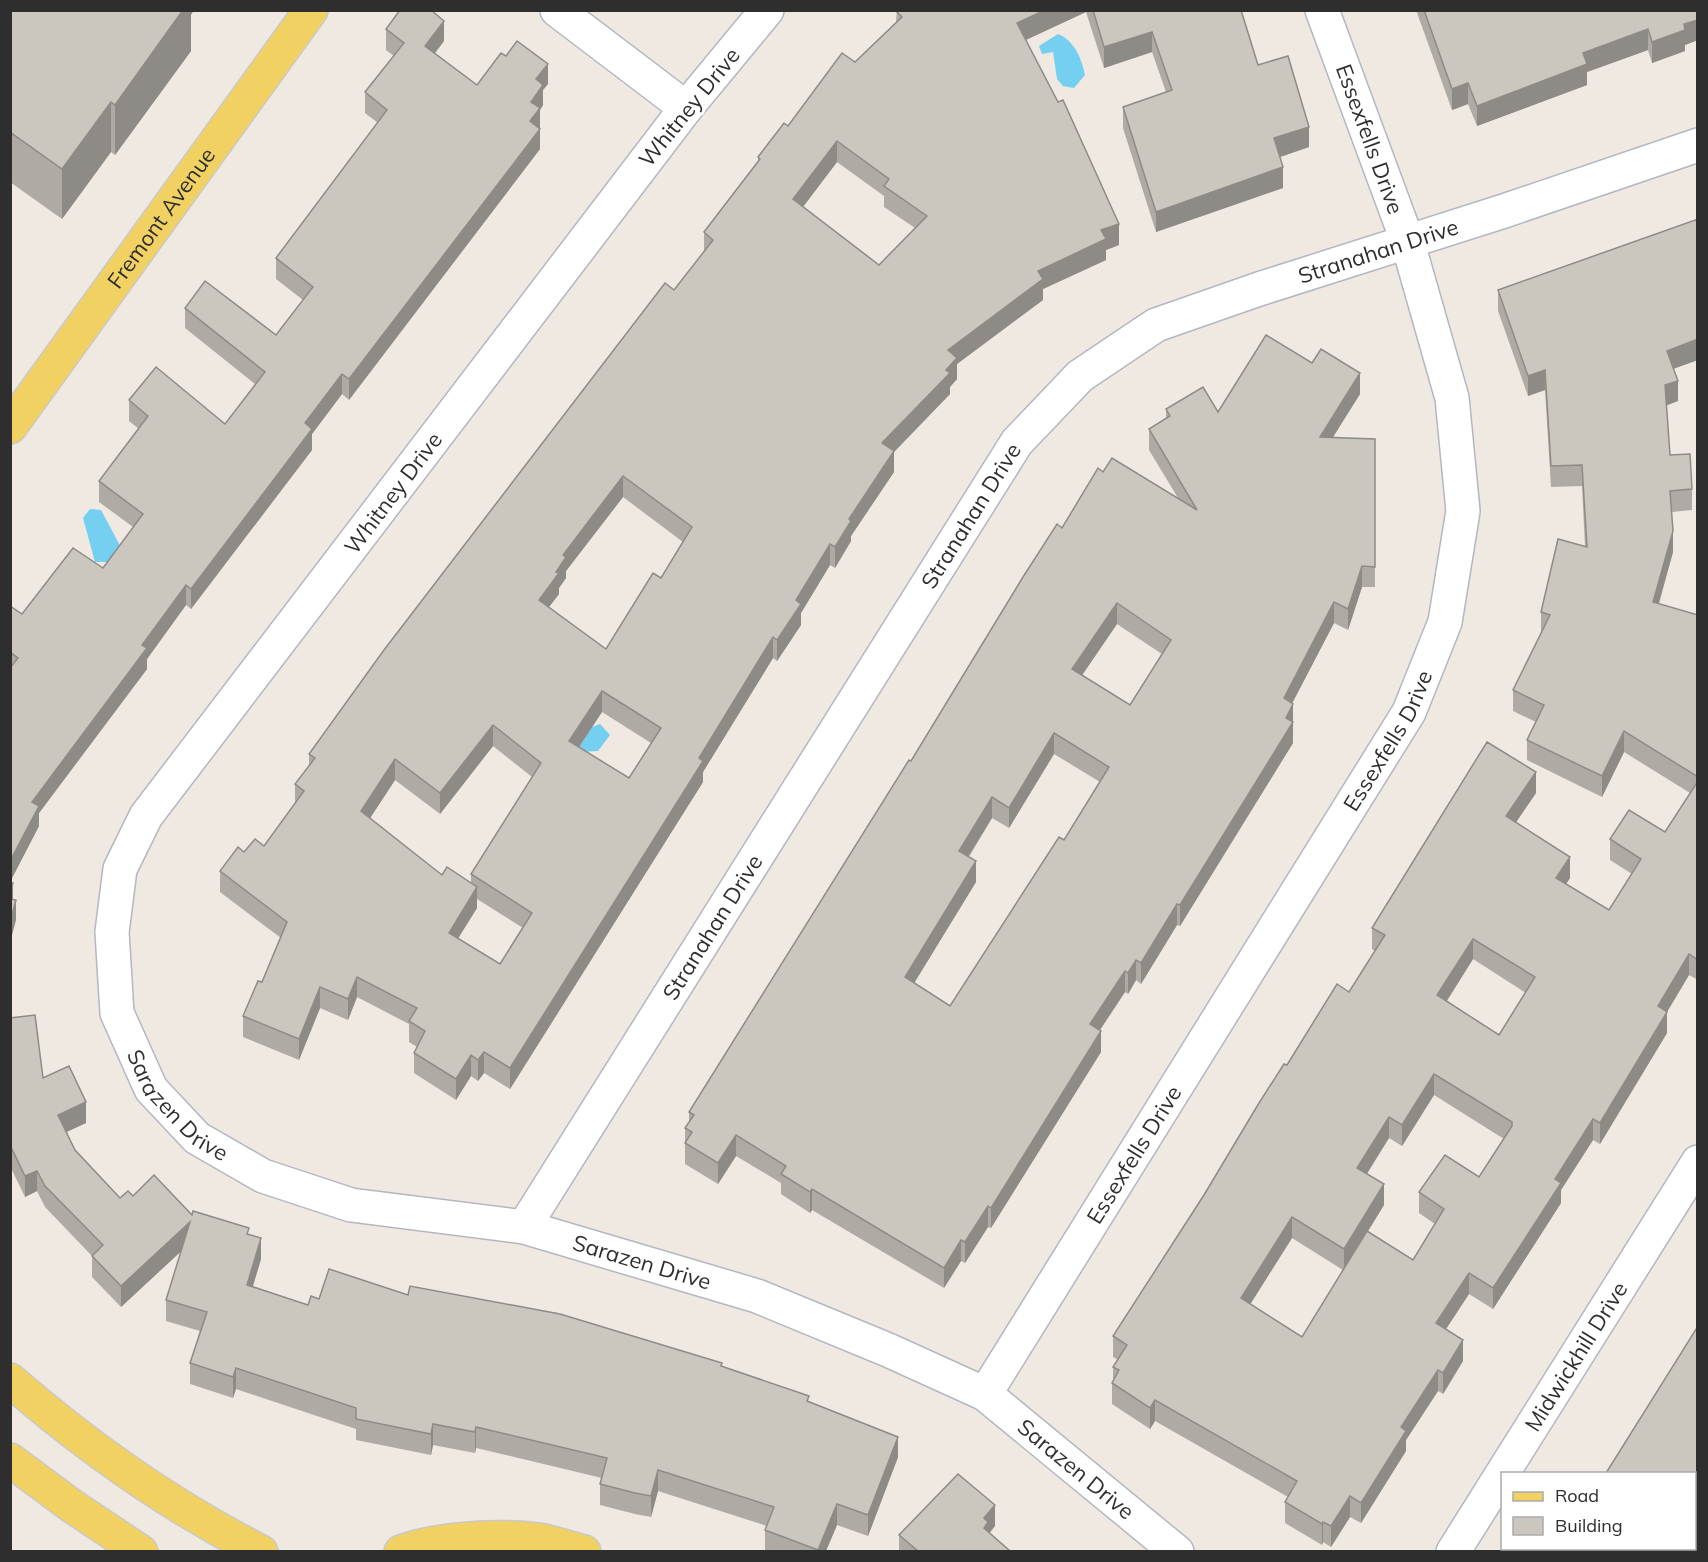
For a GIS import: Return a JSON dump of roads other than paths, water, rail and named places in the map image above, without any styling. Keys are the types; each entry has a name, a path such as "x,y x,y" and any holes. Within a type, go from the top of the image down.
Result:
{"main road":[{"name":"Fremont Avenue","path":"10,427 311,10"},
{"path":"10,1380 75,1434 182,1507 261,1551"},
{"path":"10,1460 72,1506 128,1543"},
{"path":"401,1551 413,1547 482,1539 539,1540 584,1551"}],"street":[{"path":"557,10 686,108"},
{"name":"Whitney Drive","path":"117,1013 112,932 120,869 146,816 686,108 767,10"},
{"name":"Essexfells Drive","path":"985,1394 1409,712 1445,622 1463,511 1452,398 1407,240 1322,10"},
{"name":"Stranahan Drive","path":"524,1227 1017,442 1080,376 1156,325 1698,145"},
{"name":"Sarazen Drive","path":"117,1013 151,1089 197,1137 263,1176 351,1205 524,1227 757,1296 985,1394 1177,1551"},
{"name":"Midwickhill Drive","path":"1503,1472 1698,1162"},
{"name":"Midwickhill Drive","path":"1453,1551 1501,1475"}],"water":[{"path":"1058,34 1073,45 1084,69 1085,75 1074,88 1063,86 1057,79 1053,52 1042,54 1039,46"},
{"path":"90,509 101,510 124,553 110,562 95,562 83,518"},
{"path":"563,715 586,729 600,724 610,735 598,751 581,752"}]}
